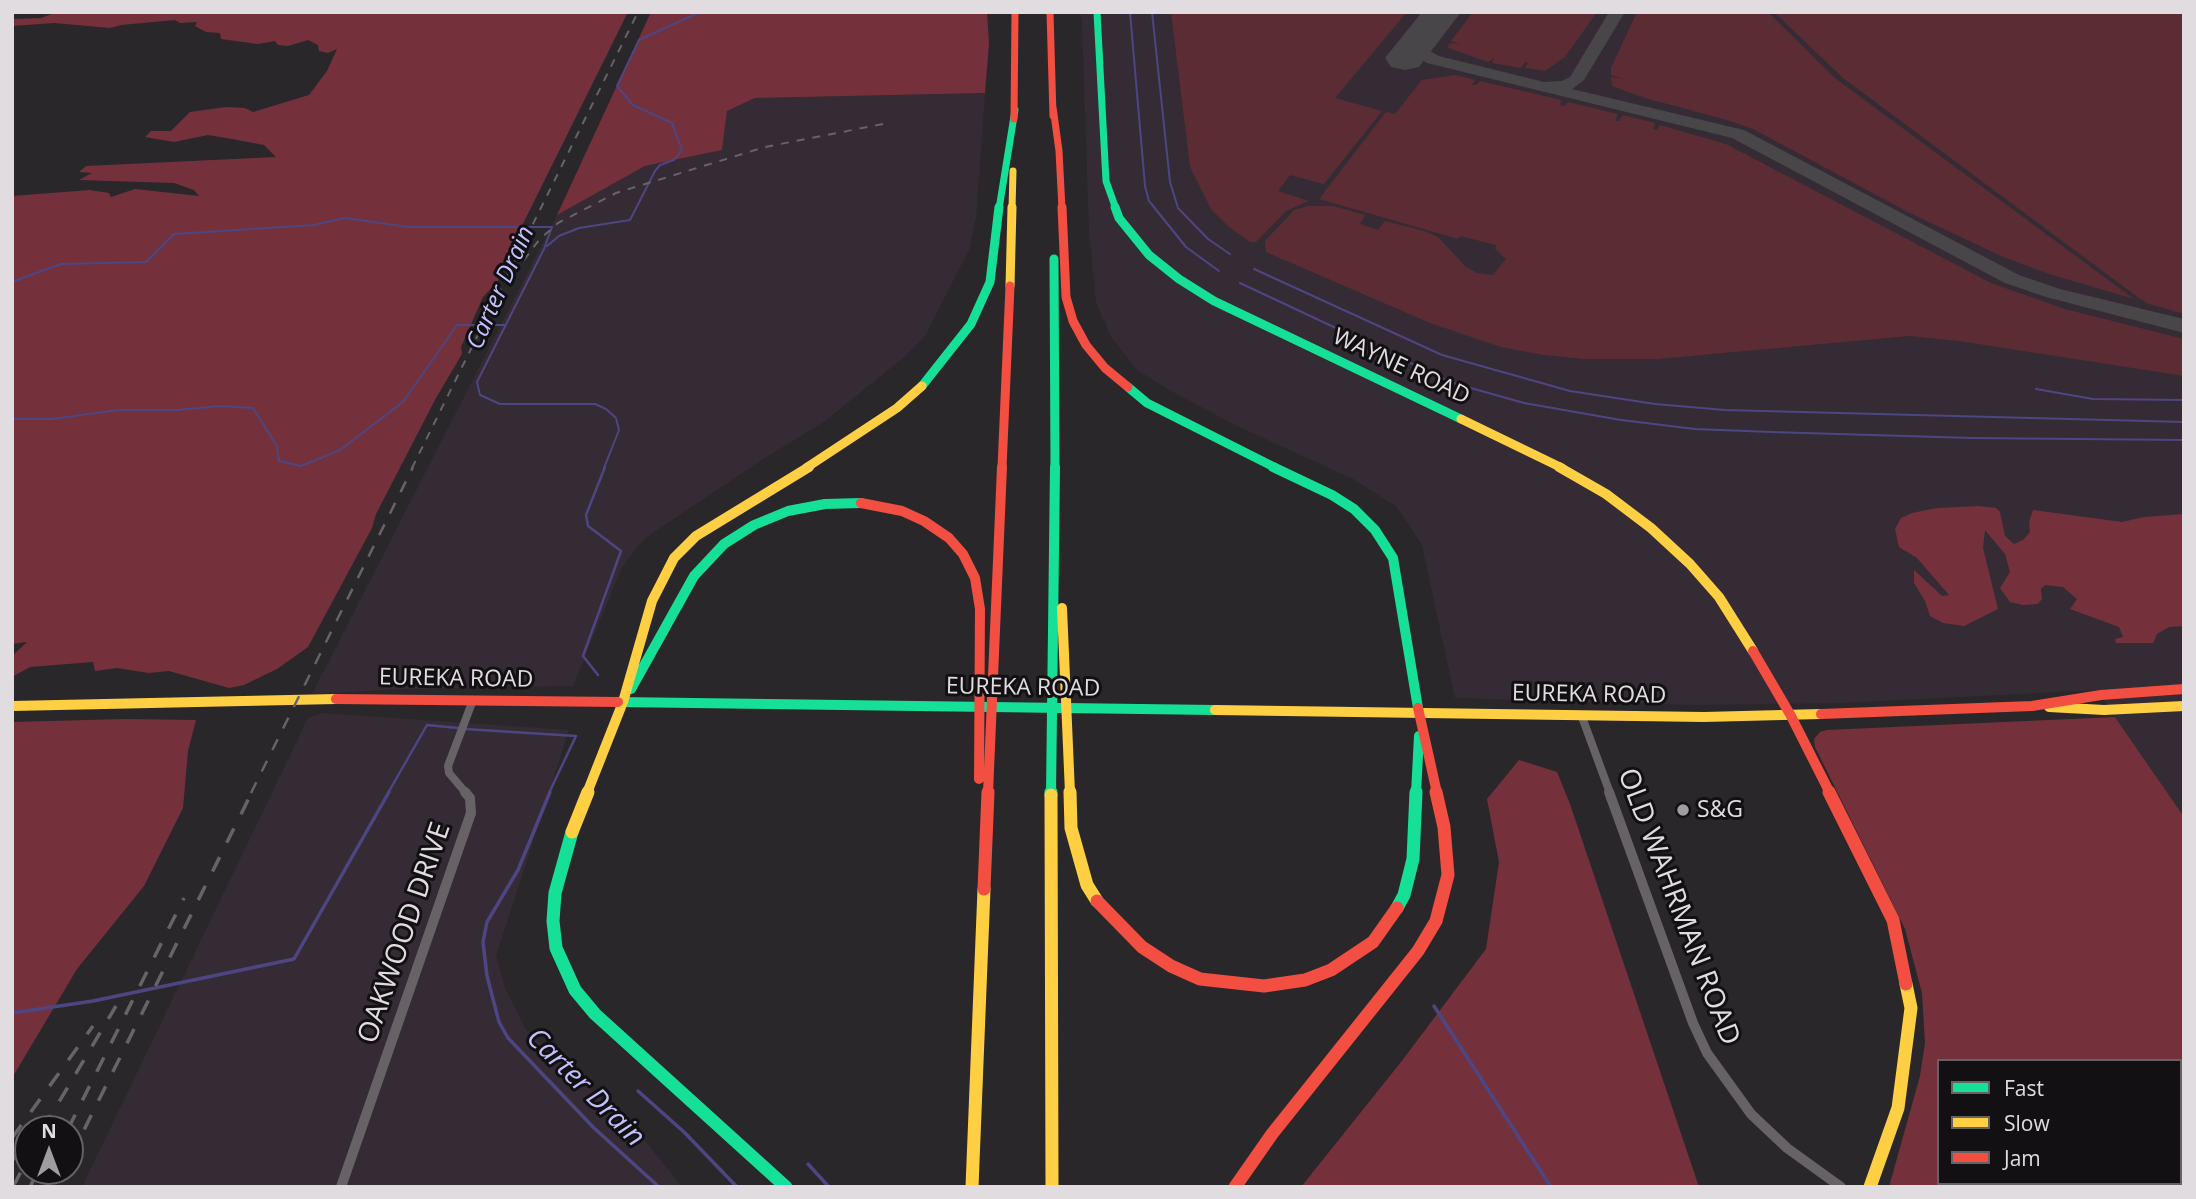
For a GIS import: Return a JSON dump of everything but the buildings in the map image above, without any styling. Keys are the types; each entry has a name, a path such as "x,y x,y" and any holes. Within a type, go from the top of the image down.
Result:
{"main road":[{"path":"972,1187 1001,463 1006,410 1015,110 1015,12"},
{"path":"1050,12 1053,107 1055,555 1051,733 1052,1187"},
{"name":"WAYNE ROAD","path":"1097,12 1106,181 1119,218 1149,255 1179,279 1214,301 1553,463 1631,512 1690,564 1741,629 1791,716 1894,920 1911,1008 1898,1108 1870,1187"},
{"path":"1053,107 1059,151 1066,297 1073,321 1086,345 1115,377 1147,403 1332,495 1354,509 1375,530 1393,558 1397,571 1419,714 1438,792 1447,852 1446,886 1436,921 1418,951 1272,1134 1235,1187"},
{"path":"786,1187 595,1014 575,990 556,948 553,921 555,893 574,826 623,702 665,570 684,547 705,530 813,464 897,408 929,379 971,324 990,282 994,263 1005,160 1015,110"},
{"path":"623,702 645,668 694,576 724,544 754,525 788,511 836,503 881,506 925,521 948,538 963,554 975,578 980,609 978,740 983,902"},
{"path":"1055,555 1064,626 1071,828 1077,858 1087,885 1117,925 1142,947 1171,966 1200,979 1264,986 1305,980 1331,970 1373,942 1392,919 1404,895 1413,859 1419,714"},
{"name":"EUREKA ROAD","path":"2032,706 2101,695 2184,689"},
{"name":"EUREKA ROAD","path":"12,706 292,699 472,700 1582,717 1791,716 2032,706 2104,710 2184,706"}],"street":[{"name":"OAKWOOD DRIVE","path":"341,1187 471,813 470,799 449,773 448,766 472,700"},
{"name":"OLD WAHRMAN ROAD","path":"1582,717 1693,1023 1707,1053 1751,1114 1787,1148 1841,1187"}],"shaded area":[{"path":"57,12 628,12 509,252 498,281 483,297 461,347 462,354 436,398 376,514 372,528 308,647 277,669 244,685 229,688 169,671 149,673 117,668 95,671 93,662 30,667 12,677 12,656 27,642 12,644 12,196 90,190 109,193 111,197 135,189 199,196 194,190 174,183 79,180 92,173 79,172 86,166 276,157 264,145 208,135 174,142 145,137 151,131 171,131 190,112 226,107 245,108 253,112 309,95 327,71 337,49 328,53 319,51 318,45 308,40 288,46 278,45 275,41 258,44 221,39 220,33 206,32 195,26 197,22 180,23 175,20 110,28 54,23 12,26 12,19 41,18"},
{"path":"651,12 987,12 989,43 985,93 755,98 727,111 722,150 645,166 557,215"},
{"path":"1080,12 2184,12 2184,817 2097,690 1842,703 1696,705 1455,698 1422,545 1397,507 1353,479 1237,426 1171,391 1137,370 1111,337 1096,302 1089,230"},
{"path":"1171,12 1407,12 1335,98 1382,111 1324,184 1290,175 1278,191 1309,201 1286,211 1256,242 1250,242 1229,227 1211,209 1190,167"},
{"path":"1473,12 1597,12 1565,57 1545,71 1525,68 1528,63 1525,62 1521,68 1492,63 1494,58 1488,62 1448,48 1449,43 1460,44 1451,41"},
{"path":"1637,12 1768,12 1836,79 2134,299 2049,274 2003,257 1910,213 1753,129 1612,86 1611,77 1625,79 1611,75 1611,68"},
{"path":"1774,12 2184,12 2184,314 2149,304 2139,298 1843,78"},
{"path":"1455,75 1475,80 1472,85 1480,81 1562,100 1559,105 1565,106 1568,102 1618,114 1615,121 1619,121 1623,115 1655,123 1653,129 1657,130 1660,125 1726,144 1991,283 2065,309 2184,339 2184,376 1959,341 1909,336 1658,359 1585,359 1543,355 1501,347 1430,323 1266,252 1265,241 1294,210 1308,206 1333,206 1365,215 1360,224 1378,230 1385,221 1438,237 1465,266 1477,273 1493,275 1506,259 1495,249 1496,245 1460,236 1458,239 1319,199 1386,112 1395,114 1422,80"},
{"path":"985,93 976,217 969,250 925,336 903,358 825,421 763,459 640,543 621,569 573,686 403,689 312,694 557,215 645,166 722,150 727,111 755,98"},
{"path":"1937,508 1996,508 2000,512 2005,536 2014,544 2023,540 2030,532 2029,522 2033,510 2122,522 2144,517 2184,514 2184,626 2169,627 2157,634 2153,643 2116,643 2115,639 2123,637 2119,627 2070,609 2077,599 2063,587 2045,585 2041,589 2042,599 2038,604 2010,602 2000,588 2010,572 2005,554 1985,530 1983,548 1998,609 1964,626 1943,623 1930,616 1914,583 1914,570 1942,596 1949,595 1917,558 1899,547 1895,529 1901,518 1912,513"},
{"path":"322,713 569,730 496,956 505,988 526,1030 637,1131 682,1187 82,1187 308,718"},
{"path":"2115,717 2184,817 2184,1187 1889,1187 1920,1076 1925,1043 1922,993 1905,929 1815,747 1814,739 1820,732"},
{"path":"196,720 188,751 183,808 144,886 77,969 12,1078 12,722"},
{"path":"1519,760 1557,772 1699,1187 1301,1187 1401,1062 1486,949 1499,862 1487,799"}],"waterway":[{"path":"547,246 559,236 579,228 630,220 655,171 660,165 674,160 682,150 672,123 633,105 617,86 639,40 700,12"},
{"path":"1130,12 1145,186 1149,201 1186,247 1219,271"},
{"path":"1152,12 1170,182 1178,208 1208,239 1230,254"},
{"name":"Carter Drain","path":"12,282 61,264 146,262 174,234 314,225 345,218 409,227 552,227 544,249 506,325"},
{"path":"1254,269 1442,355 1570,391 1655,404 1725,410 2184,422"},
{"path":"1240,283 1453,383 1524,403 1621,420 1695,429 1771,432 1972,438 2184,440"},
{"path":"12,419 52,419 118,410 178,410 220,406 253,408 277,446 279,461 301,466 340,450 403,402 457,325 506,325"},
{"name":"Carter Drain","path":"506,325 477,382 480,395 500,404 595,404 606,409 616,418 619,430 604,468"},
{"path":"2036,389 2093,399 2184,400"},
{"name":"Carter Drain","path":"598,675 583,656 621,551 588,526 586,515 605,467"},
{"path":"388,793 427,725 458,728"},
{"path":"465,729 576,736 549,793"},
{"path":"12,1013 93,1001 294,959 389,792"},
{"name":"Carter Drain","path":"550,792 518,870 487,922 483,942 487,976 499,1022 508,1038 594,1128 659,1187"},
{"path":"1434,1006 1551,1187"},
{"path":"638,1091 684,1132 737,1187"},
{"path":"808,1164 829,1187"}],"taxiway":[{"path":"1547,86 1565,86 1576,80 1617,12"},
{"path":"1418,42 1416,46 1419,52 1433,60 1738,134 2012,279 2053,293 2184,326"}],"runway":[{"path":"1405,58 1442,12"}],"railway":[{"path":"412,468 638,12"},
{"path":"524,260 539,240 558,223 616,193 765,147 883,124"},
{"path":"251,793 413,467"},
{"path":"84,1130 252,792"},
{"path":"75,1115 184,898"},
{"path":"51,1115 116,1006"},
{"path":"12,1138 93,1026"}],"traffic: fast":[{"path":"1097,12 1106,181 1119,218 1149,255 1179,279 1214,301 1461,419"},
{"path":"922,386 971,324 990,282 1005,160 1015,110"},
{"path":"1051,795 1055,555 1054,259"},
{"path":"1128,387 1147,403 1213,438 1332,495 1354,509 1375,530 1393,558 1397,571 1418,708"},
{"path":"631,689 694,576 724,544 754,525 788,511 825,504 861,503"},
{"path":"618,702 1215,710"},
{"path":"1397,908 1404,895 1413,859 1419,736"},
{"path":"572,832 555,893 553,921 556,948 575,990 595,1014 786,1187"}],"traffic: slow":[{"path":"1010,286 1013,171"},
{"path":"572,832 623,702 652,601 674,558 696,536 813,464 897,408 922,386"},
{"path":"1461,419 1553,463 1606,494 1651,528 1690,564 1719,597 1753,651"},
{"path":"1062,608 1071,828 1087,885 1097,901"},
{"path":"12,706 336,699"},
{"path":"2049,707 2104,710 2184,706"},
{"path":"1215,710 1704,717 1821,714"},
{"path":"1051,795 1052,1187"},
{"path":"972,1187 984,889"},
{"path":"1870,1187 1898,1108 1911,1008 1906,984"}],"traffic: jam":[{"path":"1014,119 1015,12"},
{"path":"1050,12 1053,116"},
{"path":"1053,107 1059,151 1066,297 1073,321 1086,345 1105,368 1128,387"},
{"path":"984,889 1010,286"},
{"path":"861,503 902,511 924,521 949,538 963,554 975,578 980,609 979,779"},
{"path":"1753,651 1791,716 1893,920 1906,984"},
{"path":"1821,714 2032,706 2101,695 2184,689"},
{"path":"336,699 618,702"},
{"path":"1235,1187 1272,1134 1418,951 1436,921 1448,875 1444,827 1418,708"},
{"path":"1097,901 1142,947 1171,966 1200,979 1264,986 1305,980 1331,970 1373,942 1397,908"}],"place":[{"name":"S&G","path":"1683,810"}]}
